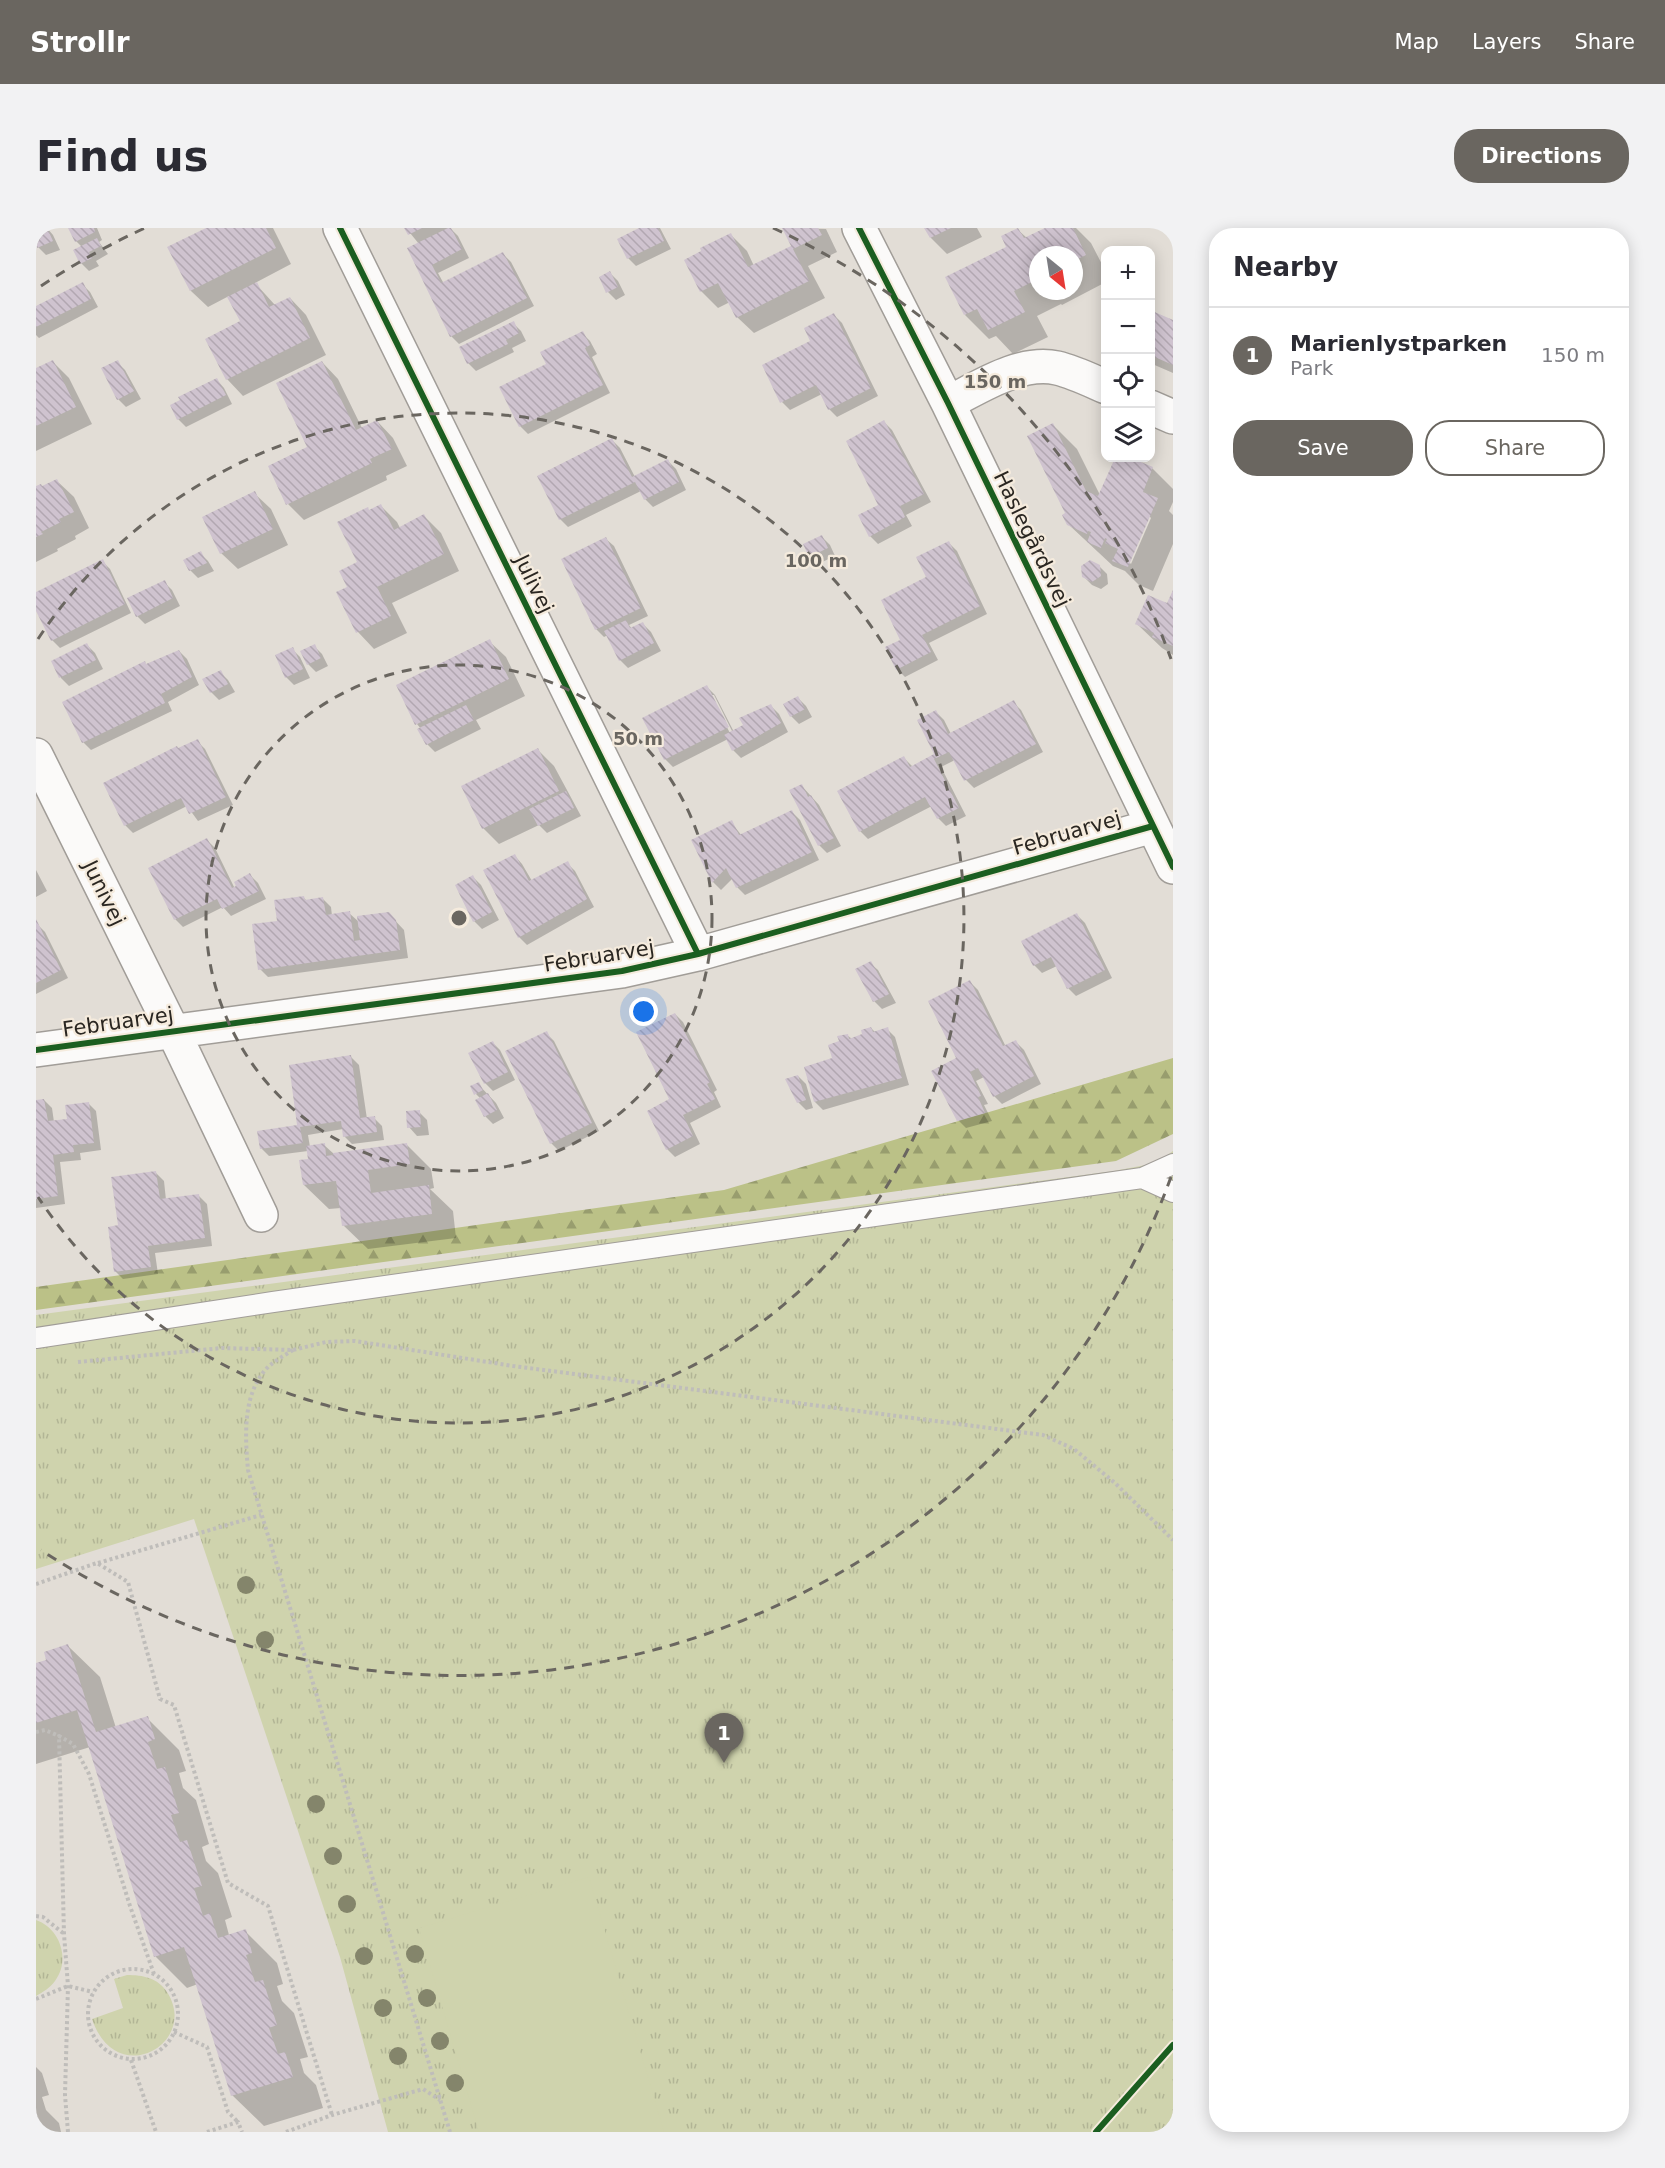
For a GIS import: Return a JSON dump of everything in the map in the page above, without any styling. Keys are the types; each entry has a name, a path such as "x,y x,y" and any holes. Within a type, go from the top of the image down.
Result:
{"street":[{"name":"Julivej","path":"340,228 698,954"},
{"name":"Haslegårdsvej","path":"859,228 948,403 1173,867"},
{"path":"948,403 1005,375 1033,368 1057,368 1101,385"},
{"path":"1152,408 1173,417"},
{"name":"Junivej","path":"36,755 173,1031"},
{"name":"Februarvej","path":"36,1050 622,971 698,954 1153,826"},
{"name":"Februarvej","path":"173,1031 261,1215"}],"lane":[{"path":"36,1338 297,1298 1142,1178 1173,1164"},
{"path":"1142,1178 1173,1192"}],"path":[{"path":"71,1362 222,1348 293,1350 326,1342 356,1341 513,1366 1043,1435 1074,1449 1115,1483 1173,1540"},
{"path":"293,1350 269,1366 255,1385 249,1407 245,1438 248,1470 450,2132"},
{"path":"36,1584 97,1563 261,1515"},
{"path":"97,1563 128,1582 160,1699 174,1705 228,1883 268,1906 332,2115"},
{"path":"36,1732 45,1730 74,1744 89,1774 130,1906 154,1974"},
{"path":"59,1736 64,1934 68,1986 65,2094 68,2132"},
{"path":"36,1916 43,1917 64,1934"},
{"path":"127,1969 141,1969 154,1974 171,1989 176,1999 178,2010 174,2032 169,2042 152,2055 131,2060 106,2051 90,2030 87,2018 88,2004 93,1992 102,1981 114,1973 127,1969"},
{"path":"36,1999 68,1986 93,1992"},
{"path":"174,2032 207,2047 228,2112 238,2122 242,2132"},
{"path":"131,2060 156,2132"},
{"path":"286,2132 332,2115 423,2090 440,2100"},
{"path":"36,2116 41,2132"},
{"path":"207,2132 238,2122"}],"green space":[{"path":"1173,1058 1173,1134 1116,1161 36,1310 36,1287 724,1190"},
{"path":"1173,1151 1173,2132 388,2132 340,1957 194,1519 36,1569 36,1315 1114,1171 1156,1163"},
{"path":"589,1877 664,2132 479,2132 419,1928"},
{"path":"36,1920 44,1924 57,1937 62,1964 55,1981 36,1996"},
{"path":"127,1975 144,1977 159,1983 167,1992 174,2011 173,2028 164,2042 151,2052 135,2056 118,2052 103,2041 92,2019 123,2008 114,1979"}],"building":[{"path":"47,228 53,241 37,248 36,229"},
{"path":"68,228 94,228 95,232 75,242"},
{"path":"206,228 266,228 276,248 190,291 167,247"},
{"path":"404,228 422,228 408,235"},
{"path":"451,228 462,249 432,265 441,283 503,252 527,298 450,337 407,248"},
{"path":"639,228 658,228 664,241 627,259 617,239"},
{"path":"782,228 818,228 822,235 793,249 809,281 736,318 718,283 700,292 684,260 701,251 700,248 731,233 748,267 791,246"},
{"path":"924,228 951,228 930,238"},
{"path":"1018,228 1024,238 1045,228 1073,228 1082,246 1029,246 1029,284 1014,291 1025,312 988,330 977,309 964,315 945,277 1006,247 1001,236"},
{"path":"97,238 101,246 89,252 92,258 80,264 73,250"},
{"path":"610,271 618,287 606,293 599,277"},
{"path":"83,282 91,299 36,327 36,306"},
{"path":"257,282 269,307 290,297 310,338 226,380 205,339 240,321 227,297"},
{"path":"1155,312 1173,320 1173,365 1155,357"},
{"path":"834,313 871,388 828,410 816,385 780,403 762,365 810,341 804,328"},
{"path":"514,321 519,333 506,340 508,344 467,364 459,347"},
{"path":"583,331 590,345 585,348 603,385 519,427 499,387 546,364 540,352"},
{"path":"53,360 76,407 36,426 36,368"},
{"path":"118,360 134,391 117,400 101,368"},
{"path":"322,361 356,430 377,420 392,449 370,459 372,463 286,505 268,466 307,447 276,383"},
{"path":"217,378 226,395 177,420 170,405 180,400 178,397"},
{"path":"884,420 924,494 900,506 905,517 869,537 858,515 878,505 846,441"},
{"path":"1053,423 1086,491 1098,496 1113,462 1141,462 1153,467 1143,492 1158,498 1128,567 1112,561 1118,549 1105,543 1107,539 1105,538 1101,548 1087,542 1091,532 1088,531 1087,534 1067,525 1062,515 1065,513 1027,436"},
{"path":"612,438 632,477 668,459 679,482 644,500 635,482 559,520 537,476"},
{"path":"57,479 74,512 59,519 61,522 36,537 36,486 41,484 42,486"},
{"path":"255,491 273,529 220,554 202,517"},
{"path":"381,504 394,530 424,514 444,554 377,587 391,616 356,633 336,592 347,587 339,571 357,562 337,522 368,507 369,510"},
{"path":"822,535 828,548 809,557 803,544"},
{"path":"606,537 641,608 595,630 561,559"},
{"path":"949,541 980,606 922,635 931,652 896,670 885,647 900,640 881,600 926,577 916,557"},
{"path":"201,551 207,563 189,571 183,560"},
{"path":"103,559 125,604 51,641 36,611 36,592"},
{"path":"1090,560 1100,565 1101,576 1092,582 1082,577 1081,566"},
{"path":"165,580 173,598 136,617 127,598"},
{"path":"1173,590 1173,646 1152,637 1154,633 1135,624 1148,595 1167,603"},
{"path":"626,620 630,628 643,622 654,643 619,661 604,631"},
{"path":"490,639 509,679 415,725 396,685"},
{"path":"87,643 96,660 59,678 51,661"},
{"path":"315,644 321,658 307,665 300,651"},
{"path":"293,647 303,669 285,678 275,655"},
{"path":"179,650 192,677 161,694 165,703 82,743 62,702 145,661 146,664"},
{"path":"221,670 228,684 210,693 202,679"},
{"path":"707,685 729,727 664,760 642,718"},
{"path":"798,696 805,709 790,717 783,704"},
{"path":"1014,700 1036,744 964,781 949,752 934,759 959,808 937,819 925,797 859,832 837,791 904,756 910,767 934,754 917,720 936,710 948,734"},
{"path":"771,704 781,723 732,751 724,735 743,725 739,718"},
{"path":"466,705 474,720 426,745 417,729"},
{"path":"198,739 226,797 189,814 181,798 124,826 103,783 177,746 178,748"},
{"path":"538,748 559,791 482,829 461,786"},
{"path":"802,784 808,797 811,795 834,838 818,846 789,790"},
{"path":"566,791 574,808 538,826 529,809"},
{"path":"792,810 812,852 736,888 726,868 712,883 691,840 732,820 739,835"},
{"path":"207,838 232,888 236,886 234,882 250,873 259,891 222,909 217,899 174,920 148,868"},
{"path":"515,854 529,881 568,861 587,899 518,938 483,870"},
{"path":"473,875 492,912 473,922 455,885"},
{"path":"304,896 305,900 323,897 326,915 350,911 354,941 360,940 357,916 389,912 396,920 400,950 258,970 252,924 277,921 274,900"},
{"path":"1077,913 1105,970 1067,989 1051,957 1033,966 1021,941"},
{"path":"36,919 61,970 36,983"},
{"path":"871,961 889,994 873,1002 855,969"},
{"path":"970,980 1003,1046 1016,1040 1034,1076 993,1097 978,1068 970,1072 981,1096 978,1097 985,1113 957,1121 931,1071 956,1058 928,1001"},
{"path":"675,1013 710,1082 707,1084 715,1099 683,1115 693,1136 666,1150 647,1111 669,1099 636,1032"},
{"path":"871,1027 873,1032 888,1027 902,1078 814,1102 804,1067 832,1058 828,1045 839,1041 837,1036 848,1034 849,1039 862,1034 861,1030"},
{"path":"547,1031 592,1123 550,1144 505,1051"},
{"path":"493,1041 508,1072 484,1084 468,1053"},
{"path":"351,1055 360,1118 375,1116 377,1132 343,1137 341,1121 300,1127 303,1143 260,1149 257,1131 297,1125 289,1065"},
{"path":"798,1075 806,1100 797,1103 785,1079"},
{"path":"479,1082 483,1090 474,1095 470,1086"},
{"path":"488,1093 497,1110 484,1117 475,1100"},
{"path":"44,1099 48,1121 67,1119 65,1105 89,1102 94,1143 73,1145 74,1152 53,1155 58,1196 36,1199 36,1100"},
{"path":"420,1110 421,1127 407,1128 406,1111"},
{"path":"325,1143 326,1156 333,1155 333,1153 407,1143 410,1164 368,1170 371,1193 429,1185 432,1214 342,1226 336,1181 303,1185 299,1160 308,1159 306,1146"},
{"path":"156,1171 160,1199 199,1194 205,1238 148,1246 151,1267 114,1272 108,1227 118,1225 111,1177"},
{"path":"68,1644 96,1732 148,1716 155,1739 148,1742 157,1769 165,1767 179,1813 171,1815 180,1842 187,1840 202,1886 194,1888 203,1916 210,1913 218,1938 246,1929 252,1953 246,1955 255,1982 263,1980 277,2025 269,2028 278,2054 285,2052 293,2077 231,2096 184,1947 154,1957 77,1710 36,1723 36,1663 46,1660 44,1652"}],"cycle path":[{"path":"340,228 698,954"},
{"path":"859,228 948,403 1173,867"},
{"path":"36,1050 622,971 698,954 1153,826"},
{"path":"1096,2132 1173,2045"}],"place":[{"name":"Marienlystparken","path":"724,1763"}]}
